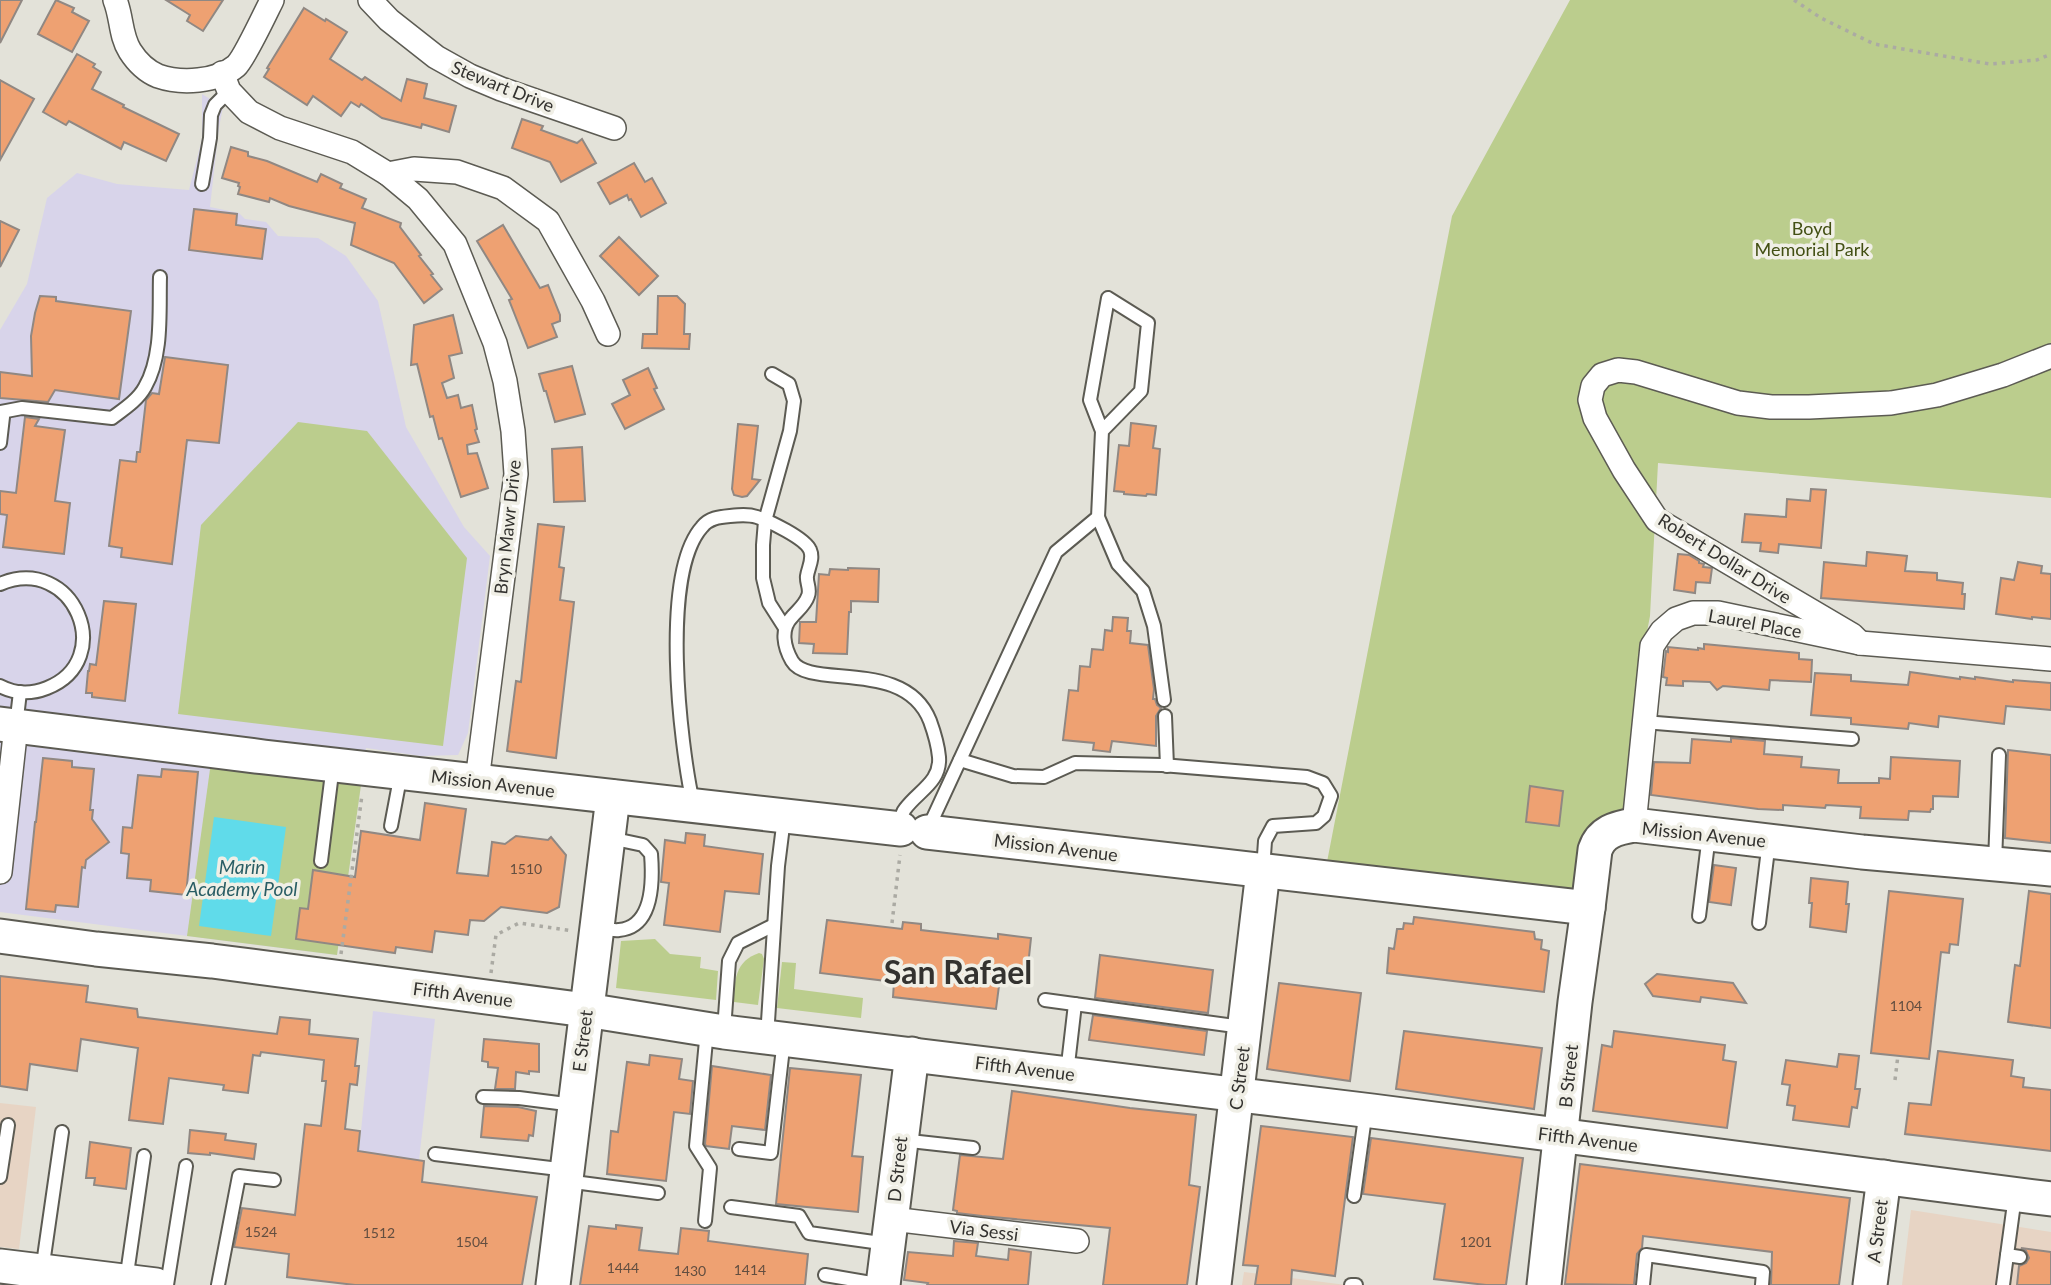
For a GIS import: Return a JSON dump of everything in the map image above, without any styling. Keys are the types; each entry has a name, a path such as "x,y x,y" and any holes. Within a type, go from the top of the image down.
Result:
{"street":[{"path":"115,0 121,30 129,50 141,66 158,76 225,82 272,0"},
{"name":"Stewart Drive","path":"370,0 388,20 436,57 470,76 614,128"},
{"name":"Bryn Mawr Drive","path":"225,82 249,112 280,128 352,152 388,173 418,199 455,244 495,343 513,431 516,474 477,780"},
{"path":"388,173 414,169 457,172 503,187 548,221 593,301 608,334"},
{"name":"Robert Dollar Drive","path":"1860,643 1852,635 1657,520 1624,470 1595,418 1590,400 1593,386 1602,375 1618,370 1636,372 1738,403 1771,407 1891,403 1937,395 2003,375 2051,356"},
{"name":"Laurel Place","path":"1634,825 1652,646 1662,631 1676,620 1693,613 1718,613 1860,643 2051,659"},
{"path":"0,872 8,725"},
{"name":"Mission Avenue","path":"8,725 785,816 909,837 1263,871 1588,908 1598,842 1617,828 1634,825 2051,869"},
{"name":"E Street","path":"553,1285 613,797"},
{"name":"C Street","path":"1214,1285 1263,871"},
{"name":"B Street","path":"1544,1285 1588,908"},
{"name":"Fifth Avenue","path":"0,936 489,997 715,1031 1366,1110 2051,1199"},
{"name":"D Street","path":"883,1285 912,1054"},
{"name":"A Street","path":"1870,1285 1884,1177"},
{"name":"Via Sessi","path":"890,1232 1077,1241"},
{"path":"0,1266 141,1283"}],"lane":[{"path":"202,184 211,115 225,82"},
{"path":"0,443 3,417 0,413 22,408 112,418 130,404 145,387 154,362 160,277"},
{"path":"1102,431 1142,391 1148,323 1108,298 1090,400 1102,431 1098,517 1118,564 1143,591 1154,626 1164,701"},
{"path":"772,374 789,384 794,401 790,431 765,521 764,578 769,603 785,628 788,651 797,668 809,673 855,676 893,686 914,697 924,710 939,759 936,776 905,808 901,820 909,837"},
{"path":"694,807 685,766 676,615 680,584 689,551 701,527 716,517 755,516 803,542 810,550 811,559 806,579 810,593 785,628"},
{"path":"909,837 960,760 1056,552 1098,517"},
{"path":"0,584 19,578 36,578 53,584 67,595 77,609 83,626 83,643 78,660 68,674 54,685 38,691 20,692 0,686"},
{"path":"8,725 20,692"},
{"path":"1165,716 1167,766"},
{"path":"1644,722 1852,738"},
{"path":"1995,864 1999,755"},
{"path":"960,760 1013,776 1044,777 1075,763 1167,766 1307,777 1323,783 1331,796 1324,816 1316,823 1273,826 1265,841 1263,871"},
{"path":"321,861 333,765"},
{"path":"391,826 401,772"},
{"path":"739,1149 771,1153 775,1038 774,925 785,816"},
{"path":"1699,916 1709,834"},
{"path":"596,931 621,930 636,923 645,912 651,890 651,854 643,845 608,838"},
{"path":"1759,923 1769,841"},
{"path":"705,1221 710,1168 696,1146 729,961 738,943 774,925"},
{"path":"1045,1000 1245,1027"},
{"path":"1067,1073 1075,1004"},
{"path":"483,1097 519,1098 575,1105"},
{"path":"1354,1196 1366,1110"},
{"path":"0,1177 8,1125"},
{"path":"42,1271 62,1132"},
{"path":"901,1140 974,1148"},
{"path":"435,1154 658,1193"},
{"path":"141,1283 144,1156"},
{"path":"167,1285 186,1166"},
{"path":"218,1285 239,1176 274,1180"},
{"path":"2003,1285 2014,1256 2015,1195"},
{"path":"731,1207 799,1216 809,1233 890,1232"},
{"path":"1643,1285 1646,1255 1763,1272 1762,1285"},
{"path":"825,1275 883,1285"}],"path":[{"path":"1794,0 1821,18 1874,44 1990,64 2037,60 2051,54"},
{"path":"340,960 362,796"},
{"path":"891,923 909,837"},
{"path":"489,997 496,934 519,923 596,931"},
{"path":"1895,1080 1898,1055"}],"shaded area":[{"path":"202,94 223,107 210,207 239,213 245,219 266,222 278,236 318,238 346,256 378,301 406,427 464,527 490,556 468,733 458,755 421,756 366,748 337,955 0,912 0,330 27,284 47,198 77,173 117,184 189,190 202,139"},
{"path":"373,1011 435,1019 419,1160 359,1151"},
{"path":"0,1103 36,1107 19,1249 0,1247"},
{"path":"1911,1210 2051,1232 2051,1285 1902,1285"},
{"path":"1244,1272 1346,1285 1242,1285"}],"green space":[{"name":"Boyd Memorial Park","path":"1570,0 2051,0 2051,498 1658,463 1650,616 1642,658 1628,813 1605,815 1591,827 1580,844 1573,890 1327,862 1452,216"},
{"path":"298,422 367,431 467,558 443,746 178,714 201,525"},
{"path":"211,762 362,778 337,955 187,936"},
{"path":"655,939 670,954 701,957 700,968 718,971 716,1000 616,988 621,941"},
{"path":"759,953 764,959 758,1005 734,1002 736,979 741,966"},
{"path":"782,962 796,963 794,989 863,998 861,1018 777,1008"}],"water":[{"name":"Marin Academy Pool","path":"214,817 286,827 271,936 199,926"}],"building":[{"path":"0,0 22,0 0,43"},
{"path":"56,0 74,8 72,12 89,21 72,52 38,34"},
{"path":"166,0 223,0 203,31 187,21 190,15"},
{"path":"304,8 347,32 330,59 362,80 365,77 401,101 407,79 427,84 424,98 456,106 449,132 422,124 421,128 382,118 361,104 359,107 351,102 341,116 313,96 307,105 264,77"},
{"path":"77,54 95,64 93,67 101,72 92,89 179,134 166,161 124,142 121,149 69,121 66,125 43,112"},
{"path":"0,80 34,99 0,160"},
{"path":"522,119 543,126 541,130 577,143 582,139 596,163 561,182 550,162 512,148"},
{"path":"231,147 317,182 321,174 342,184 340,188 366,199 362,208 401,223 400,227 442,289 424,303 394,263 351,245 355,223 289,206 270,198 269,202 238,194 239,183 222,178"},
{"path":"634,163 645,182 652,178 666,203 641,217 627,195 610,204 598,183"},
{"path":"194,209 237,214 236,225 266,229 262,259 189,250"},
{"path":"0,221 19,230 0,267"},
{"path":"503,225 540,288 548,285 560,315 560,321 552,324 557,337 528,348 509,300 512,299 477,241"},
{"path":"619,237 658,276 639,295 600,256"},
{"path":"40,296 56,297 56,301 131,311 119,399 55,390 48,402 0,398 0,372 32,376 31,336"},
{"path":"658,296 677,296 685,304 684,334 690,334 689,349 642,348 643,334 657,334"},
{"path":"453,315 462,353 449,356 454,378 442,383 447,398 458,395 461,408 472,405 479,442 467,445 468,454 477,453 488,488 461,497 442,438 439,439 433,416 430,417 417,364 411,365 414,325"},
{"path":"165,357 228,365 219,443 187,440 172,564 121,557 122,548 109,546 120,460 136,462 137,452 140,452 146,400 152,393 159,394"},
{"path":"572,366 585,414 555,422 539,374"},
{"path":"648,368 664,409 625,429 612,404 630,395 623,380"},
{"path":"25,417 39,419 35,426 65,430 55,501 70,503 64,554 3,547 7,515 0,514 0,491 16,493"},
{"path":"1131,423 1156,426 1153,448 1160,449 1156,495 1114,491 1119,445 1129,446"},
{"path":"738,424 758,426 752,479 760,480 747,496 742,497 734,495 732,489"},
{"path":"582,447 585,501 554,502 552,449"},
{"path":"1811,489 1826,490 1821,548 1779,544 1778,553 1760,551 1761,543 1742,542 1745,514 1786,517 1787,499 1810,501"},
{"path":"538,524 564,527 559,567 564,568 560,600 574,602 556,758 507,751 516,681 521,682"},
{"path":"1867,552 1907,556 1905,571 1937,573 1937,580 1963,583 1964,609 1821,598 1824,562 1866,566"},
{"path":"1678,554 1689,555 1704,564 1703,567 1712,568 1710,583 1696,582 1695,593 1674,590"},
{"path":"2018,562 2042,566 2041,573 2051,574 2051,619 1996,614 2001,578 2014,580"},
{"path":"830,569 879,569 878,602 851,601 847,654 813,653 814,644 799,643 800,622 816,622 819,574 829,575"},
{"path":"104,601 136,604 125,701 92,697 92,693 86,693 90,664 96,665"},
{"path":"1113,617 1128,618 1130,643 1148,645 1153,699 1161,708 1156,716 1156,746 1112,741 1110,752 1093,750 1094,743 1063,740 1069,690 1078,691 1080,666 1090,667 1092,649 1103,650 1105,630 1112,631"},
{"path":"1704,644 1799,653 1799,659 1812,660 1811,682 1770,680 1769,690 1723,686 1717,690 1710,682 1683,681 1683,686 1666,685 1667,678 1663,677 1668,647 1698,650 1704,649"},
{"path":"1910,672 1960,679 1975,677 2051,683 2051,710 2006,706 2004,724 1939,716 1938,727 1909,723 1908,729 1851,724 1851,718 1811,715 1815,673 1851,675 1851,681 1908,685"},
{"path":"1731,738 1765,741 1764,754 1802,757 1801,767 1839,770 1838,783 1879,783 1879,778 1890,779 1891,757 1960,761 1958,797 1933,796 1933,809 1930,812 1909,811 1908,820 1860,818 1861,807 1783,805 1783,810 1758,809 1651,795 1654,762 1690,763 1692,739 1731,742"},
{"path":"2008,750 2051,755 2051,843 2005,838"},
{"path":"43,758 72,761 72,767 94,769 90,810 93,810 92,819 109,842 86,860 85,868 82,867 78,907 56,905 55,912 26,909"},
{"path":"162,769 198,772 186,895 150,891 151,880 127,878 129,854 121,853 123,827 132,828 138,775 161,777"},
{"path":"1530,786 1563,791 1559,826 1526,822"},
{"path":"425,803 466,809 457,873 488,876 492,842 505,844 516,836 548,840 551,837 566,855 559,907 547,913 501,907 484,921 470,920 468,935 435,931 432,952 396,947 395,953 296,939 300,908 308,909 313,870 355,877 361,831 420,840"},
{"path":"686,833 705,835 704,846 763,854 759,894 725,891 720,932 664,925 669,883 661,882 665,840 685,843"},
{"path":"1714,865 1736,868 1731,905 1709,902"},
{"path":"1811,878 1848,882 1846,932 1810,927"},
{"path":"1889,891 1963,899 1958,945 1950,944 1949,953 1941,952 1929,1059 1871,1053"},
{"path":"2029,891 2051,894 2051,1028 2008,1022 2015,965 2020,966"},
{"path":"1414,917 1534,932 1535,939 1542,940 1541,949 1549,951 1544,992 1387,973 1389,948 1394,949 1397,929 1403,929 1404,923 1413,924"},
{"path":"827,920 902,929 903,922 921,924 921,930 998,939 998,934 1031,938 1027,975 1012,973 1011,979 1000,978 996,1009 893,997 894,982 820,973"},
{"path":"1100,955 1213,970 1208,1013 1095,998"},
{"path":"1657,974 1733,983 1746,1003 1701,997 1700,1002 1653,996 1645,984"},
{"path":"0,976 88,986 86,1002 137,1009 138,1017 277,1034 280,1017 310,1020 309,1034 358,1039 355,1066 359,1066 357,1085 350,1084 345,1129 360,1131 358,1151 424,1161 422,1182 537,1197 522,1285 355,1285 287,1277 289,1254 234,1247 242,1208 295,1215 305,1124 321,1126 326,1081 322,1081 324,1060 261,1052 260,1056 253,1055 248,1093 223,1090 224,1085 169,1078 163,1124 129,1120 138,1048 81,1039 77,1071 30,1064 27,1090 0,1086"},
{"path":"1279,983 1361,993 1350,1081 1267,1069"},
{"path":"1093,1015 1207,1031 1204,1055 1089,1040"},
{"path":"1404,1031 1542,1048 1534,1109 1396,1089"},
{"path":"1614,1031 1725,1045 1723,1060 1736,1062 1727,1128 1593,1111 1602,1045 1612,1047"},
{"path":"484,1039 539,1044 539,1072 516,1072 515,1089 495,1089 498,1068 488,1067 488,1062 482,1061"},
{"path":"1938,1051 2013,1060 2011,1076 2024,1078 2023,1087 2051,1090 2051,1151 1905,1134 1909,1103 1931,1105"},
{"path":"1839,1054 1859,1056 1855,1089 1860,1089 1857,1108 1852,1107 1849,1127 1793,1120 1795,1106 1787,1105 1790,1085 1782,1084 1786,1060 1837,1067"},
{"path":"650,1055 682,1059 679,1079 693,1081 690,1114 674,1112 666,1181 607,1174 611,1131 618,1132 627,1062 649,1065"},
{"path":"712,1066 771,1075 765,1130 732,1126 729,1149 705,1144"},
{"path":"790,1068 861,1075 852,1156 863,1157 858,1212 776,1204"},
{"path":"1012,1091 1196,1115 1189,1185 1200,1187 1187,1285 1103,1285 1110,1228 982,1216 957,1213 953,1210 960,1155 1003,1159"},
{"path":"484,1106 518,1107 536,1111 533,1136 529,1135 528,1141 481,1137"},
{"path":"1261,1126 1353,1137 1335,1276 1292,1270 1291,1285 1255,1285 1258,1266 1243,1265"},
{"path":"190,1130 226,1134 225,1140 256,1144 254,1159 188,1153"},
{"path":"1371,1138 1523,1158 1506,1285 1434,1279 1445,1204 1363,1194"},
{"path":"90,1142 131,1148 126,1189 94,1185 95,1178 86,1178"},
{"path":"1580,1164 1850,1198 1839,1285 1771,1285 1772,1252 1643,1236 1642,1248 1637,1254 1634,1285 1565,1284"},
{"path":"616,1225 642,1228 639,1250 678,1254 681,1228 709,1231 708,1241 808,1254 805,1285 580,1285 589,1226 616,1229"},
{"path":"954,1241 978,1243 976,1256 1008,1260 1009,1249 1031,1252 1028,1285 927,1285 928,1283 904,1280 908,1252 953,1256"},
{"path":"2021,1248 2051,1252 2051,1285 2017,1285 2019,1266 2029,1258"}],"district":[{"name":"San Rafael","path":"958,971"}]}
